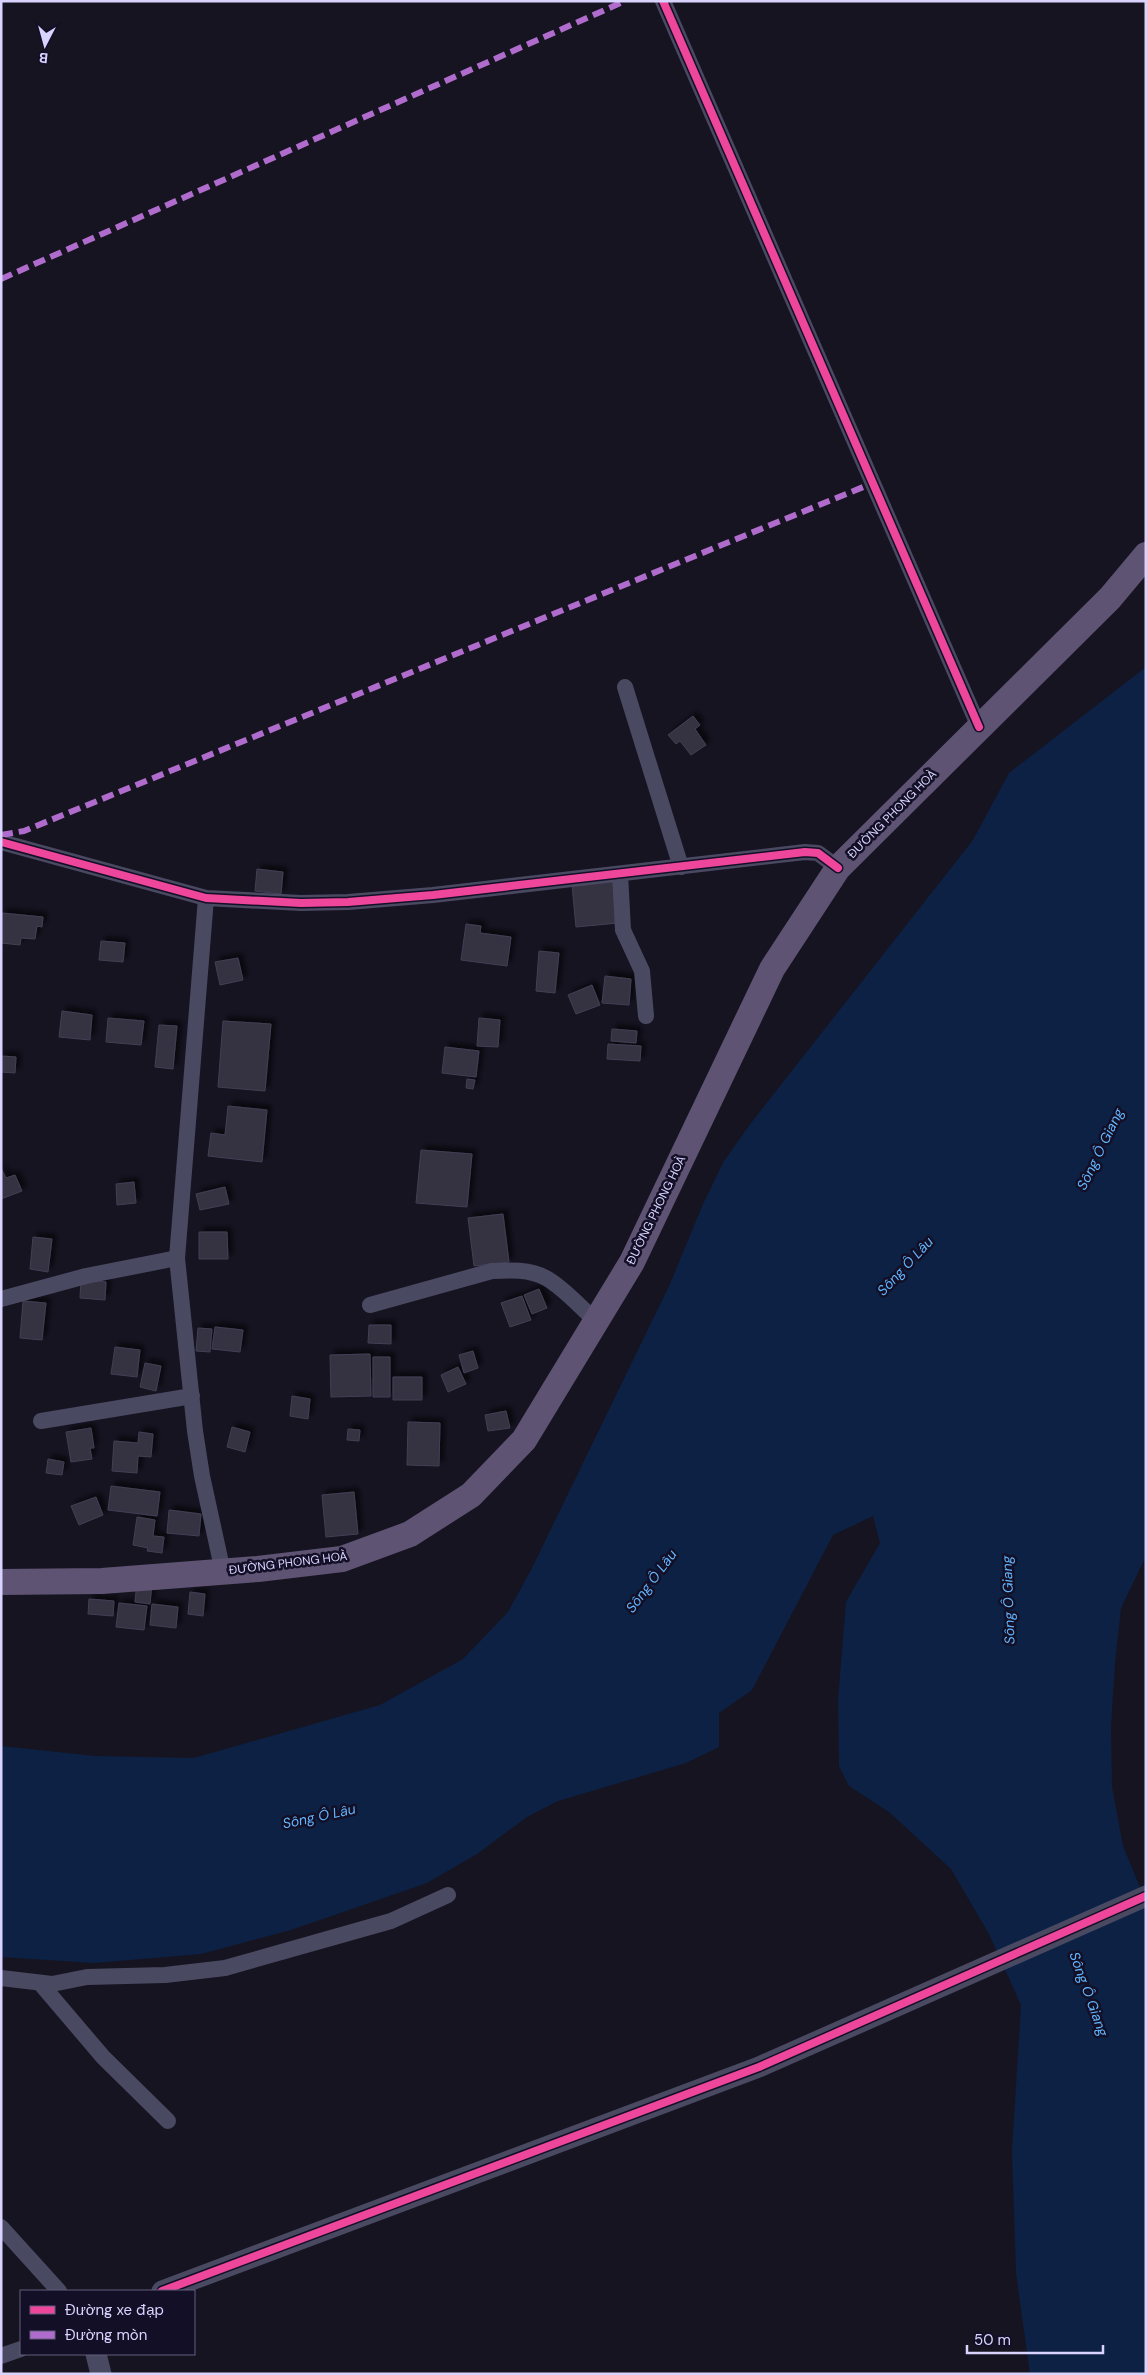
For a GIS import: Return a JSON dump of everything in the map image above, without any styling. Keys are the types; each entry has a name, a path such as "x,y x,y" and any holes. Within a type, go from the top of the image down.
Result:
{"main road":[{"name":"ĐƯỜNG PHONG HOÀ","path":"1,1582 102,1581 223,1572 342,1559 410,1534 471,1495 524,1440 632,1262 772,969 838,868 1110,598 1146,555"}],"street":[{"path":"663,1 979,728"},
{"path":"625,687 682,867"},
{"path":"1,842 206,898 301,903 348,902 433,895 805,852 818,853 838,868"},
{"path":"620,874 622,930 642,971 646,1016"},
{"path":"206,898 177,1258 202,1476 223,1572"},
{"path":"1,1299 86,1276 177,1258"},
{"path":"370,1305 492,1272 510,1270 533,1273 545,1277 596,1321"},
{"path":"41,1421 192,1396"},
{"path":"1,1978 40,1984 87,1977 165,1975 225,1968 391,1921 448,1895"},
{"path":"165,2290 759,2067 1146,1896"},
{"path":"40,1984 103,2057 168,2121"},
{"path":"1,2227 58,2290"},
{"path":"1,2356 20,2349"},
{"path":"96,2355 102,2374"}],"water":[{"path":"1146,667 1146,1556 1121,1608 1111,1727 1112,1787 1123,1846 1146,1902 1146,2374 1030,2374 1016,2273 1012,2150 1021,2005 989,1934 951,1869 889,1812 849,1786 839,1766 838,1700 846,1602 880,1543 873,1516 833,1535 752,1690 719,1713 719,1747 686,1763 558,1801 527,1817 477,1854 427,1883 291,1930 201,1954 94,1963 1,1957 1,1746 95,1756 194,1758 380,1705 463,1659 508,1612 533,1566 670,1284 703,1204 724,1161 751,1123 973,840 1009,773"}],"building":[{"path":"693,716 700,725 695,729 706,745 691,755 680,741 676,744 668,735"},
{"path":"257,869 283,872 281,894 255,891"},
{"path":"613,881 618,923 576,927 572,885"},
{"path":"2,913 43,917 42,927 37,926 35,939 21,938 20,945 1,943"},
{"path":"466,924 481,926 480,933 511,937 507,966 461,960"},
{"path":"101,941 125,943 123,962 99,960"},
{"path":"539,951 559,953 555,993 536,991"},
{"path":"238,958 243,980 220,985 215,962"},
{"path":"605,976 631,979 629,1005 602,1003"},
{"path":"592,985 600,1005 576,1014 568,995"},
{"path":"62,1011 92,1015 90,1040 59,1037"},
{"path":"108,1018 144,1021 141,1045 106,1042"},
{"path":"479,1018 500,1020 498,1047 477,1046"},
{"path":"223,1021 271,1024 265,1091 218,1087"},
{"path":"159,1025 177,1026 173,1069 155,1067"},
{"path":"612,1029 637,1031 636,1043 611,1041"},
{"path":"608,1044 641,1046 640,1061 607,1059"},
{"path":"445,1047 479,1051 476,1077 442,1073"},
{"path":"1,1056 16,1057 15,1073 1,1072"},
{"path":"467,1079 475,1080 473,1089 466,1088"},
{"path":"228,1106 267,1110 262,1162 208,1156 211,1133 225,1135"},
{"path":"421,1150 472,1154 467,1207 416,1203"},
{"path":"1,1168 6,1178 15,1175 22,1191 1,1199"},
{"path":"134,1182 136,1203 117,1205 116,1184"},
{"path":"225,1187 229,1204 200,1210 196,1194"},
{"path":"503,1214 509,1262 474,1266 468,1218"},
{"path":"199,1232 227,1232 228,1259 199,1259"},
{"path":"33,1237 52,1239 48,1272 30,1269"},
{"path":"81,1279 106,1282 105,1300 80,1298"},
{"path":"539,1289 547,1308 532,1314 524,1295"},
{"path":"522,1296 531,1320 510,1327 501,1303"},
{"path":"23,1301 46,1303 42,1340 20,1338"},
{"path":"369,1325 391,1325 391,1344 368,1343"},
{"path":"215,1327 243,1330 240,1352 212,1349"},
{"path":"198,1328 212,1329 210,1352 196,1351"},
{"path":"115,1347 140,1350 137,1377 111,1374"},
{"path":"473,1351 478,1368 464,1373 459,1355"},
{"path":"370,1354 371,1396 331,1397 330,1355"},
{"path":"373,1357 390,1357 390,1397 373,1397"},
{"path":"145,1363 161,1366 156,1391 140,1387"},
{"path":"458,1367 466,1384 448,1392 441,1375"},
{"path":"393,1377 422,1377 422,1400 393,1400"},
{"path":"292,1396 310,1399 308,1419 290,1416"},
{"path":"506,1411 510,1428 488,1431 485,1415"},
{"path":"408,1422 440,1423 439,1466 407,1465"},
{"path":"232,1427 250,1432 245,1452 227,1447"},
{"path":"91,1428 94,1448 90,1448 92,1459 71,1462 66,1432"},
{"path":"348,1429 360,1430 359,1441 347,1440"},
{"path":"139,1432 153,1434 151,1457 138,1456 137,1473 112,1471 114,1441 138,1443"},
{"path":"48,1459 64,1462 62,1475 46,1473"},
{"path":"111,1486 160,1492 157,1516 108,1510"},
{"path":"354,1492 358,1534 326,1537 322,1495"},
{"path":"96,1497 103,1515 79,1525 71,1506"},
{"path":"169,1510 201,1514 199,1536 167,1533"},
{"path":"137,1517 155,1520 153,1536 164,1537 162,1553 147,1551 148,1548 133,1545"},
{"path":"137,1582 152,1583 150,1604 135,1602"},
{"path":"190,1592 205,1594 203,1616 188,1614"},
{"path":"89,1599 114,1601 113,1616 88,1614"},
{"path":"119,1603 147,1606 144,1630 116,1627"},
{"path":"152,1604 178,1607 176,1628 150,1625"}],"marked path":[{"path":"1,279 625,1"},
{"path":"1,835 24,831 873,483"}],"cycle path":[{"path":"663,1 979,727"},
{"path":"1,842 206,898 301,903 348,902 433,895 805,852 818,853 838,868"},
{"path":"165,2290 759,2067 1146,1896"}],"water label":[{"name":"Sông Ô Giang","path":"1100,1149"},
{"name":"Sông Ô Lâu","path":"905,1266"},
{"name":"Sông Ô Lâu","path":"651,1581"},
{"name":"Sông Ô Giang","path":"1008,1600"},
{"name":"Sông Ô Lâu","path":"319,1816"},
{"name":"Sông Ô Giang","path":"1089,1994"}]}
